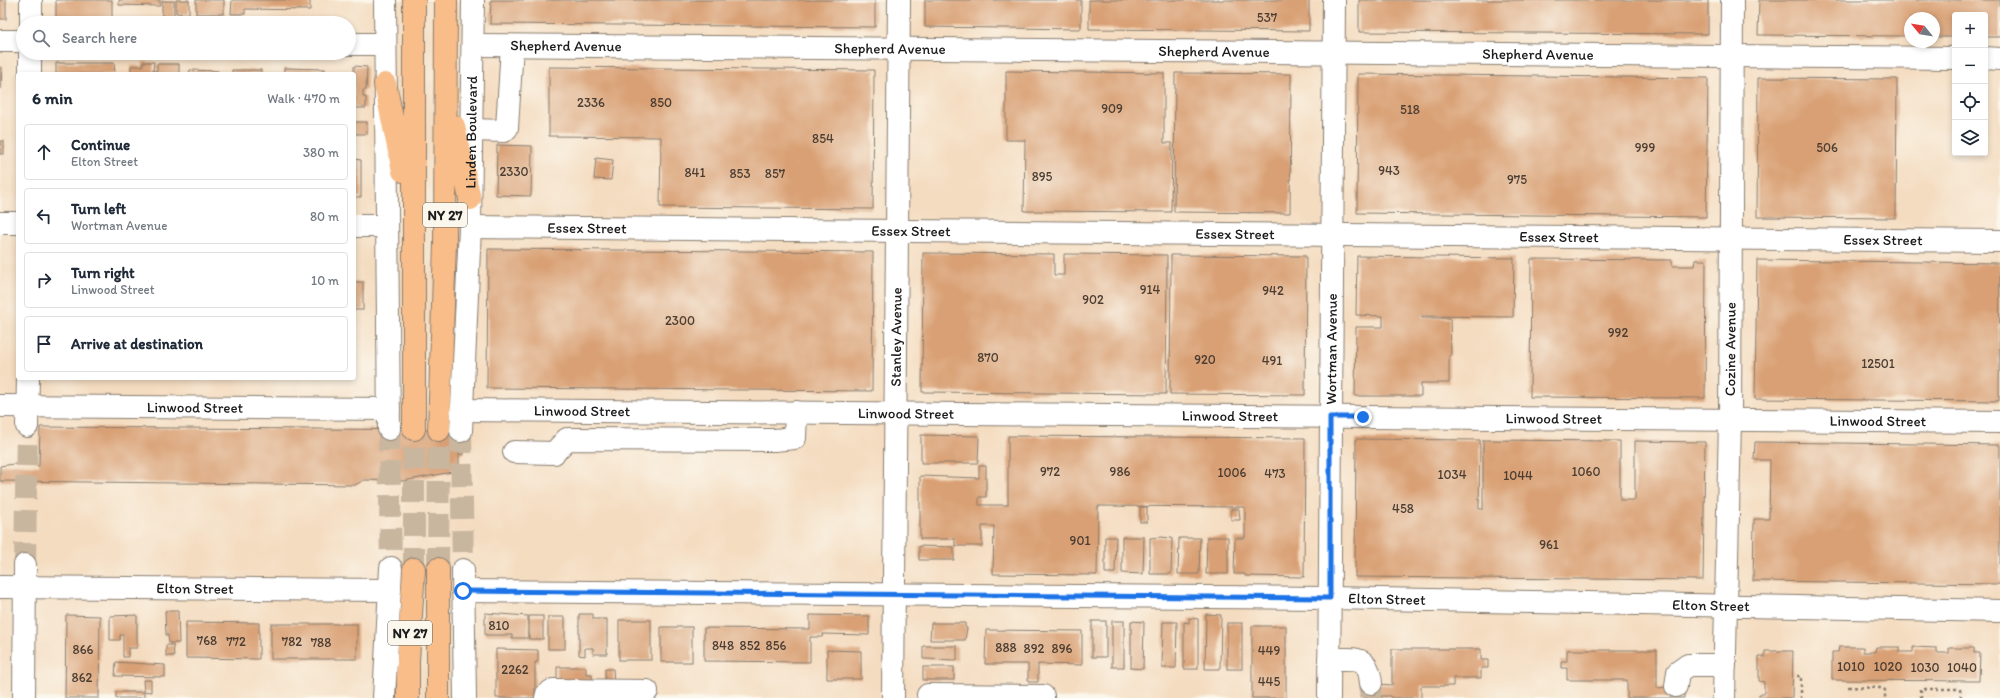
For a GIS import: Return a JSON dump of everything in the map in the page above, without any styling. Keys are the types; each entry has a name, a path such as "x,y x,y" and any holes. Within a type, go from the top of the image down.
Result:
{"highway":[{"name":"NY 27","path":"414,0 412,213 414,429"},
{"name":"Linden Boulevard","path":"439,430 445,243 446,0"},
{"path":"385,84 412,213"},
{"path":"446,85 470,199"},
{"name":"NY 27","path":"408,698 408,661 414,569"},
{"name":"NY 27","path":"438,569 438,698"},
{"path":"399,698 408,661"}],"street":[{"path":"31,0 31,16"},
{"path":"356,226 387,226 384,44 385,0"},
{"name":"Linden Boulevard","path":"461,431 470,227 473,0"},
{"name":"Stanley Avenue","path":"893,698 899,0"},
{"name":"Wortman Avenue","path":"1328,698 1334,0"},
{"name":"Cozine Avenue","path":"1724,698 1730,420 1732,0"},
{"path":"0,41 16,41"},
{"path":"356,44 384,44"},
{"name":"Shepherd Avenue","path":"473,45 1952,58"},
{"path":"472,130 504,131 507,128 512,46"},
{"path":"1988,58 2000,59"},
{"path":"30,60 30,72"},
{"path":"0,223 16,223"},
{"name":"Linwood Street","path":"0,406 28,416 389,419 387,226"},
{"name":"Essex Street","path":"470,227 2000,241"},
{"path":"28,380 28,416"},
{"name":"Linwood Street","path":"461,410 2000,422"},
{"path":"514,452 554,453 567,440 774,440 795,438 796,412"},
{"path":"24,698 25,565"},
{"path":"384,698 391,568"},
{"name":"Elton Street","path":"465,698 463,580 894,595 1330,598 2000,611"},
{"name":"Elton Street","path":"0,587 390,590"},
{"path":"1329,659 1363,662 1369,668 1371,683"},
{"path":"1676,686 1678,672 1688,665 1725,664"},
{"path":"546,698 547,694 553,690 647,691"},
{"path":"928,695 1043,696 1043,698"}],"path":[{"path":"1797,676 1801,676 1801,698"},
{"path":"1848,688 1882,688 1885,690 1885,698"},
{"path":"1921,698 1921,689 1960,689 1961,698"}],"building":[{"path":"0,0 6,0 6,19 0,19"},
{"path":"56,0 112,0 112,16 56,16"},
{"path":"119,0 160,0 160,6 119,5"},
{"path":"176,0 189,0 189,14 176,13"},
{"path":"196,0 224,0 224,14 196,14"},
{"path":"232,0 310,0 310,10 245,9 245,14 231,14"},
{"path":"491,0 875,0 875,27 490,24"},
{"path":"925,0 1081,0 1081,29 925,27"},
{"path":"1089,0 1309,0 1309,31 1089,29"},
{"path":"1359,0 1708,0 1708,34 1359,32"},
{"path":"1759,0 2000,0 2000,37 1988,37 1988,12 1952,12 1952,37 1940,37 1940,12 1904,12 1904,36 1758,35"},
{"path":"162,1 174,1 174,16 162,16"},
{"path":"143,62 154,62 153,71 157,71 157,64 179,64 179,72 131,72 131,66 143,66"},
{"path":"56,63 114,63 115,72 56,72"},
{"path":"354,66 367,67 366,90 363,90 363,97 366,97 366,108 356,108 356,72 354,72"},
{"path":"0,67 2,67 1,89 0,89"},
{"path":"549,67 874,70 873,209 660,207 661,137 549,136"},
{"path":"284,68 325,69 325,72 284,72"},
{"path":"190,70 218,71 218,72 190,72"},
{"path":"232,70 261,70 261,72 232,72"},
{"path":"1006,71 1164,73 1164,143 1172,143 1171,212 1024,211 1025,140 1006,140"},
{"path":"1175,73 1291,74 1290,213 1174,212"},
{"path":"1358,74 1708,78 1706,217 1357,213"},
{"path":"1758,78 1897,79 1896,218 1757,217"},
{"path":"356,122 367,122 367,134 356,134"},
{"path":"0,141 4,141 4,154 0,154"},
{"path":"497,145 532,146 531,196 496,195"},
{"path":"596,158 613,160 611,180 594,179"},
{"path":"356,159 361,160 361,197 356,197"},
{"path":"488,249 873,252 872,391 487,388"},
{"path":"923,253 1054,254 1054,275 1064,275 1064,254 1167,255 1166,394 922,392"},
{"path":"1171,255 1306,256 1305,395 1170,394"},
{"path":"1357,256 1514,258 1513,317 1422,316 1422,318 1450,318 1451,356 1449,356 1449,383 1421,383 1421,396 1355,396 1356,327 1383,327 1383,316 1356,315"},
{"path":"1531,259 1672,260 1672,266 1694,266 1695,260 1706,260 1705,398 1530,397"},
{"path":"1757,260 2000,263 1999,401 1755,399"},
{"path":"356,282 363,282 363,310 356,310"},
{"path":"40,427 452,430 463,431 463,455 459,454 459,467 451,469 452,472 403,481 364,480 355,485 0,481 0,466 14,464 39,466"},
{"path":"921,435 979,436 978,463 921,463"},
{"path":"1008,436 1305,438 1304,577 1245,576 1245,574 1234,574 1235,538 1245,538 1245,507 1098,506 1097,575 993,574 994,526 982,526 982,546 955,546 955,539 920,539 920,476 979,478 979,466 986,466 986,497 979,497 979,505 1008,505"},
{"path":"1356,439 1480,440 1479,509 1483,509 1483,440 1620,441 1620,500 1635,500 1635,441 1705,442 1703,580 1355,577"},
{"path":"1755,442 2000,445 2000,584 1753,581 1754,519 1769,519 1770,460 1754,460"},
{"path":"1140,507 1147,507 1147,522 1140,522"},
{"path":"1231,509 1239,509 1240,520 1231,520"},
{"path":"1105,537 1116,537 1115,573 1105,573"},
{"path":"1122,537 1144,537 1143,574 1122,573"},
{"path":"1207,537 1228,537 1228,574 1206,574"},
{"path":"1150,538 1172,538 1171,574 1150,574"},
{"path":"1179,538 1200,538 1199,574 1178,574"},
{"path":"919,546 954,547 954,560 919,560"},
{"path":"165,611 178,611 179,643 169,643 168,635 166,635"},
{"path":"485,613 528,616 528,638 512,638 512,635 485,635"},
{"path":"579,614 593,614 593,619 607,619 607,654 593,654 593,648 585,648 585,656 579,655"},
{"path":"1206,614 1221,615 1220,669 1205,669"},
{"path":"66,615 100,616 99,698 65,698"},
{"path":"137,615 137,648 128,648 128,657 123,657 123,635 120,635 120,640 110,640 110,616"},
{"path":"810,615 869,616 869,635 823,634 822,637 810,637 810,662 704,661 704,628 810,629"},
{"path":"529,616 543,616 543,639 529,639"},
{"path":"548,617 565,617 565,649 548,649"},
{"path":"1189,618 1198,619 1198,669 1184,669 1184,622 1189,623"},
{"path":"619,620 651,620 651,660 619,660"},
{"path":"1092,621 1106,621 1106,657 1092,657"},
{"path":"1112,621 1124,621 1124,667 1112,667"},
{"path":"1131,621 1144,622 1143,669 1131,668"},
{"path":"186,622 259,623 259,659 186,658"},
{"path":"1163,622 1177,622 1176,668 1162,668"},
{"path":"931,623 965,623 965,627 967,628 965,640 930,640"},
{"path":"1227,623 1242,623 1242,669 1227,669"},
{"path":"271,624 357,624 357,659 271,659"},
{"path":"1252,626 1286,626 1286,698 1252,698"},
{"path":"661,627 692,627 692,662 661,662"},
{"path":"986,630 1082,631 1082,665 1038,664 1038,682 1028,682 1028,664 985,664"},
{"path":"166,645 173,645 174,656 166,656"},
{"path":"923,646 957,646 957,660 923,659"},
{"path":"1839,647 1863,647 1863,652 1875,652 1876,647 1900,647 1900,652 1913,652 1913,647 1937,648 1937,653 1949,653 1949,648 1974,648 1974,653 1980,653 1979,681 1832,680 1832,652 1838,652"},
{"path":"496,649 538,650 538,662 535,662 535,698 496,698"},
{"path":"1392,649 1481,649 1481,660 1488,660 1488,668 1481,668 1481,678 1453,678 1453,686 1421,686 1421,698 1391,698 1391,696 1381,696 1381,698 1364,698 1364,683 1392,685"},
{"path":"827,650 861,651 861,679 827,679"},
{"path":"1567,650 1657,650 1657,688 1684,686 1684,698 1627,698 1627,680 1567,680 1567,668 1561,668 1561,661 1567,661"},
{"path":"1765,651 1793,651 1792,698 1759,698 1759,694 1764,694 1764,682 1759,681 1759,657 1765,657"},
{"path":"116,662 165,665 165,677 115,676"},
{"path":"557,667 586,667 586,674 592,674 592,682 557,682"},
{"path":"923,667 954,667 954,680 923,680"},
{"path":"605,669 613,669 614,683 605,683"},
{"path":"143,680 151,680 151,692 144,691"},
{"path":"116,692 144,692 144,698 116,698"}],"tunnel":[{"path":"25,565 27,426"},
{"path":"389,429 391,568"},
{"path":"414,429 414,569"},
{"path":"438,569 439,430"},
{"path":"461,431 463,570"},
{"path":"1370,698 1371,683"}],"route":[{"path":"463,591 1330,598 1330,417 1363,417"}]}
